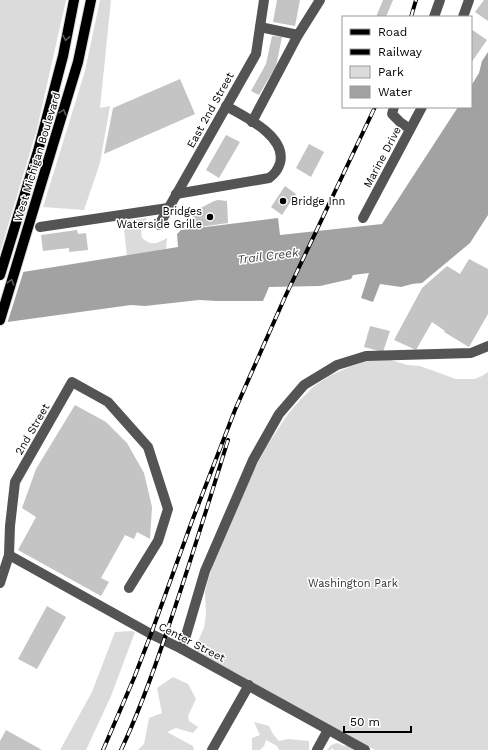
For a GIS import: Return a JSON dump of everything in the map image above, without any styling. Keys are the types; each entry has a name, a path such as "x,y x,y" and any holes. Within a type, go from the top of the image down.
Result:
{"main road":[{"name":"West Michigan Boulevard","path":"0,275 38,151 62,56 74,0"},
{"name":"West Michigan Boulevard","path":"0,320 78,62 91,0"}],"street":[{"name":"East 2nd Street","path":"159,225 256,54 264,0"},
{"path":"252,122 298,35 320,0"},
{"path":"434,16 440,0"},
{"path":"463,16 469,0"},
{"path":"260,27 298,35"},
{"path":"176,194 269,178 275,174 279,168 281,152 276,142 257,125 226,106"},
{"path":"394,108 392,114 410,129"},
{"name":"Marine Drive","path":"363,218 421,108"},
{"path":"40,227 168,208"},
{"path":"182,649 205,571 253,460 279,414 304,385 337,365 366,356 471,353 488,346"},
{"name":"2nd Street","path":"0,583 9,555 10,526 15,482 72,382 108,402 148,447 168,509 158,541 129,588"},
{"name":"Center Street","path":"9,555 144,631 182,649 250,685 365,750"},
{"path":"212,750 250,685"},
{"path":"317,750 328,730"}],"green space":[{"path":"0,0 66,0 37,129 0,252"},
{"path":"100,0 111,0 100,108 110,106 100,163 84,210 43,207 85,71"},
{"path":"147,218 141,230 142,238 154,243 160,242 167,238 166,249 127,256 123,221"},
{"name":"Washington Park","path":"387,359 407,365 420,366 456,379 474,379 488,372 488,750 375,750 194,650 204,628 206,614 205,592 213,565 253,471 268,444 288,414 313,387 329,376 349,367 370,360"},
{"path":"115,632 135,632 111,696 86,750 60,750 92,692"},
{"path":"173,677 188,684 196,699 188,716 189,721 198,727 193,733 176,728 167,732 193,746 194,750 138,750 144,744 149,718 162,713 157,688"},
{"path":"254,722 269,726 279,741 288,739 309,741 309,750 279,750 277,746 266,740 264,746 260,750 252,750 252,738 260,735"},
{"path":"337,743 344,746 350,745 359,750 334,750 332,748 331,750 327,750 331,745"}],"water":[{"name":"Trail Creek","path":"488,52 488,215 470,243 422,283 401,287 380,284 373,302 361,298 369,273 353,275 351,279 320,286 269,287 263,301 199,300 145,306 131,305 0,323 0,276 178,247 177,234 181,230 278,218 280,235 382,224 457,108 472,108 472,84 479,73 482,61"}],"pier":[{"path":"24,270 7,324 0,325 0,274"}],"building":[{"path":"277,0 300,0 295,26 273,22"},
{"path":"383,0 393,0 386,16 376,16"},
{"path":"484,0 488,0 488,21 475,12"},
{"path":"472,30 487,40 472,62"},
{"path":"272,36 282,37 276,66 259,95 251,91 266,64"},
{"path":"180,79 195,114 104,154 113,108"},
{"path":"226,135 240,142 219,178 206,170"},
{"path":"309,144 324,152 311,177 296,168"},
{"name":"Bridge Inn","path":"285,186 296,194 282,215 271,207"},
{"name":"Bridges Waterside Grille","path":"218,200 227,201 228,223 192,228 193,212"},
{"path":"77,230 78,234 86,233 88,250 69,252 69,248 43,251 41,235"},
{"path":"469,259 488,269 488,314 469,347 444,332 445,331 432,322 416,350 394,340 422,288 447,266 460,274"},
{"path":"370,326 390,331 383,352 364,347"},
{"path":"75,405 106,422 127,443 144,473 152,507 150,539 137,532 134,539 125,535 101,578 109,582 101,596 18,550 36,517 22,508 36,469"},
{"path":"47,606 66,617 37,669 18,659"},
{"path":"6,730 42,750 0,750 0,741"}],"railway":[{"path":"411,16 416,0"},
{"path":"103,750 134,678 235,410 285,297 375,108"},
{"path":"121,750 151,678 190,562 228,440"}],"place":[{"name":"Bridge Inn","path":"283,201"},
{"name":"Bridges Waterside Grille","path":"210,217"}]}
